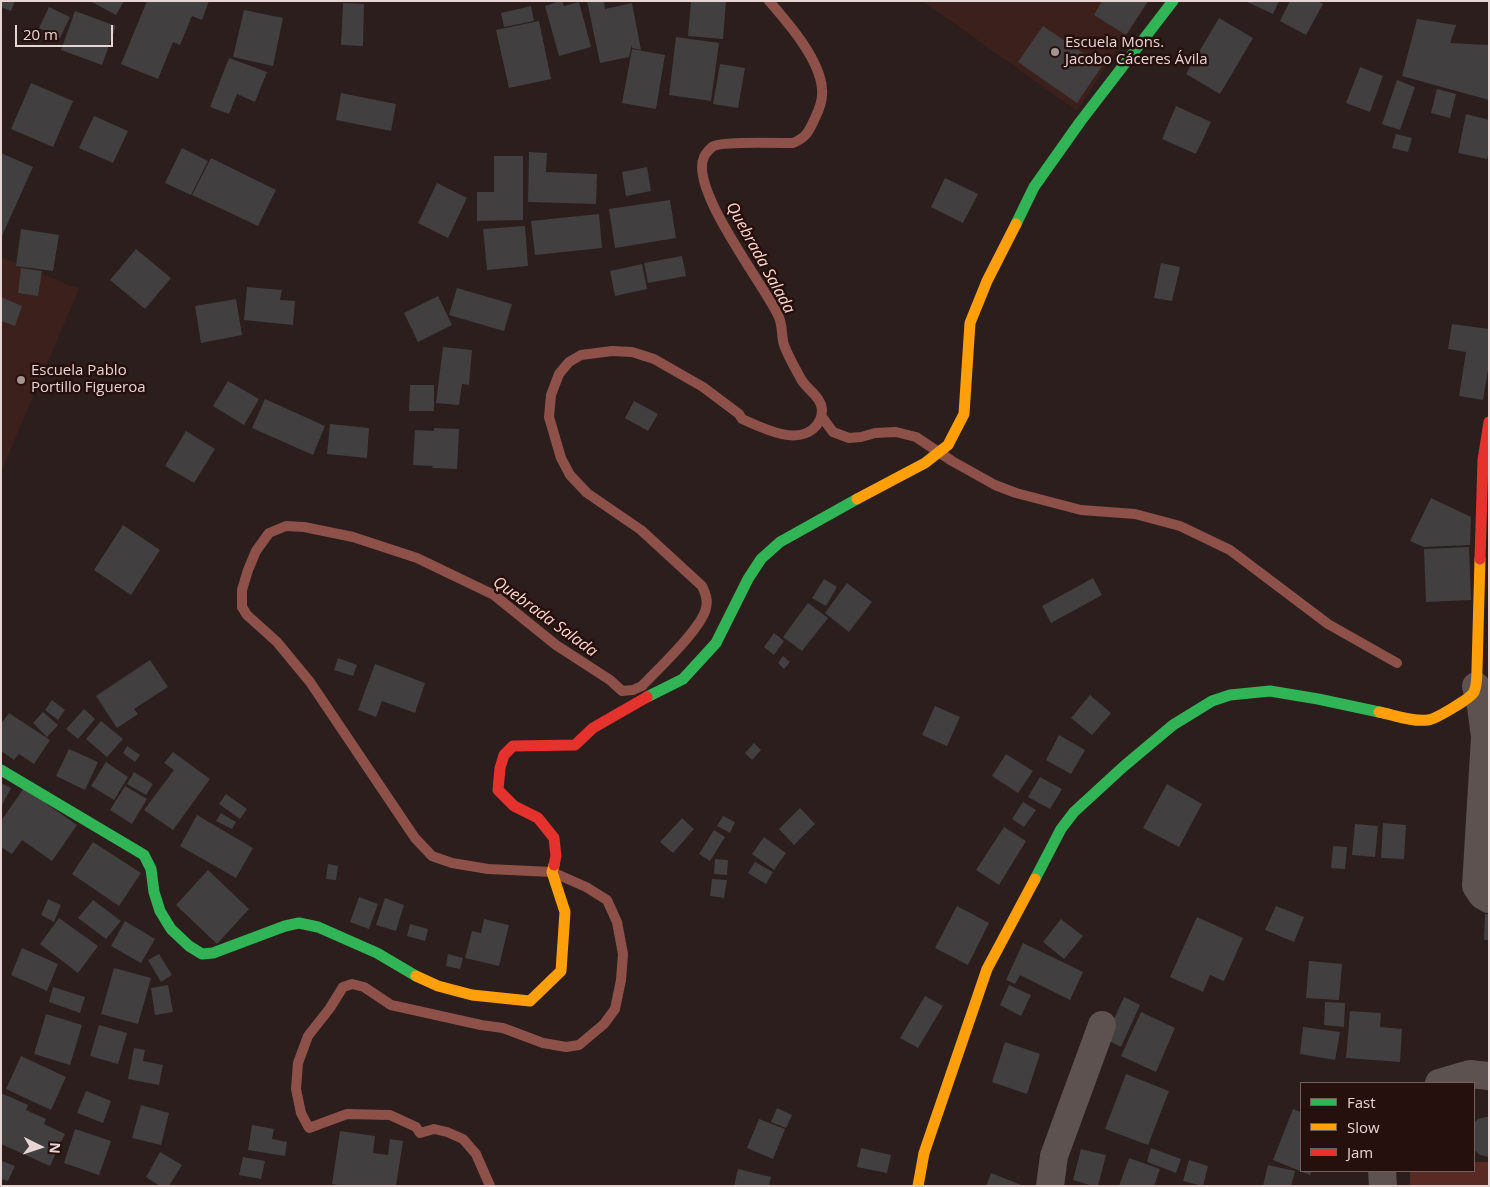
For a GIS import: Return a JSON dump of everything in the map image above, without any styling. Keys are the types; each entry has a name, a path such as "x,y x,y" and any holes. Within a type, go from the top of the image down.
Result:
{"street":[{"path":"1,770 144,855 151,869 154,892 160,911 171,929 189,946 202,954 213,953 285,926 299,924 318,927 377,953 415,976 438,986 472,995 530,1001 561,971 565,912 552,872 556,856 554,838 538,818 514,806 498,790 500,768 504,755 513,746 522,744 575,744 593,728 636,702 683,679 716,643 748,579 761,559 780,542 927,462 948,444 964,414 970,323 987,281 1034,187 1080,122 1173,1"},
{"path":"1489,422 1482,494 1476,686 1485,737 1476,886 1482,895 1489,899"},
{"path":"918,1186 924,1153 987,969 1061,829 1074,812 1123,766 1174,725 1212,701 1230,695 1270,691 1318,699 1404,718 1430,720 1466,700 1476,686"},
{"path":"1050,1186 1054,1156 1102,1025"},
{"path":"1442,1082 1470,1074 1489,1076"},
{"path":"1382,1172 1383,1186"}],"shaded area":[{"name":"Escuela Mons. Jacobo Cáceres Ávila","path":"923,1 1149,1 1077,111"},
{"name":"Escuela Pablo Portillo Figueroa","path":"1,257 79,289 1,472"},
{"path":"1475,1162 1489,1162 1489,1186 1410,1186 1410,1172 1475,1172"}],"building":[{"path":"1,1 15,1 11,11 1,7"},
{"path":"90,1 124,1 116,15"},
{"path":"147,1 209,1 202,20 192,16 180,45 173,42 158,79 121,64"},
{"path":"562,1 564,6 579,2 591,47 559,56 545,6"},
{"path":"587,1 604,1 605,9 632,3 641,50 632,48 632,44 629,57 600,63"},
{"path":"691,1 726,1 723,39 688,36"},
{"path":"1102,1 1148,1 1126,35 1094,15"},
{"path":"1245,1 1279,1 1273,14"},
{"path":"1290,1 1318,1 1323,4 1306,35 1280,21"},
{"path":"343,3 364,4 363,46 341,45"},
{"path":"531,6 534,21 504,27 501,13"},
{"path":"49,7 70,17 60,38 39,28"},
{"path":"244,10 283,18 273,66 233,57"},
{"path":"75,11 116,26 102,65 61,50"},
{"path":"1219,18 1253,38 1220,94 1186,74"},
{"path":"1417,19 1456,25 1450,43 1489,45 1489,100 1402,76"},
{"path":"539,21 551,79 509,88 496,30"},
{"path":"1043,26 1102,66 1077,103 1018,62"},
{"path":"676,37 719,43 711,101 669,95"},
{"path":"632,49 665,55 656,109 622,103"},
{"path":"229,58 267,72 255,102 237,94 229,114 210,107"},
{"path":"720,64 745,68 738,108 713,104"},
{"path":"1360,67 1383,76 1370,112 1346,103"},
{"path":"1397,80 1415,87 1400,130 1382,124"},
{"path":"31,83 73,101 53,147 11,129"},
{"path":"1437,89 1456,94 1450,118 1431,113"},
{"path":"341,93 396,104 391,131 336,120"},
{"path":"1176,106 1211,122 1196,154 1162,139"},
{"path":"1466,114 1489,120 1489,152 1487,159 1458,153"},
{"path":"94,116 128,131 113,163 79,148"},
{"path":"1396,134 1412,138 1408,152 1392,148"},
{"path":"182,148 208,161 191,195 165,183"},
{"path":"529,152 547,153 546,172 597,174 596,204 528,202"},
{"path":"1,153 33,167 1,238"},
{"path":"494,156 523,156 523,220 477,221 477,192 494,192"},
{"path":"211,158 276,190 258,226 192,195"},
{"path":"647,167 651,191 626,196 622,172"},
{"path":"945,178 978,194 963,223 931,207"},
{"path":"437,183 467,198 448,238 418,223"},
{"path":"670,200 676,238 615,248 609,209"},
{"path":"599,214 602,248 535,255 531,221"},
{"path":"525,226 528,266 487,270 483,229"},
{"path":"21,229 59,235 53,271 16,266"},
{"path":"136,249 171,278 145,309 110,280"},
{"path":"682,256 686,276 648,283 644,263"},
{"path":"1161,263 1180,267 1172,301 1154,298"},
{"path":"642,264 647,289 615,296 610,271"},
{"path":"21,268 42,271 38,296 18,293"},
{"path":"247,287 282,290 280,300 295,301 293,325 244,320"},
{"path":"457,288 512,304 504,331 449,315"},
{"path":"438,296 452,325 418,342 404,313"},
{"path":"1,297 22,306 15,326 1,321"},
{"path":"236,299 242,335 201,343 195,306"},
{"path":"1452,324 1489,329 1489,364 1483,400 1459,396 1466,352 1448,349"},
{"path":"443,347 472,350 469,385 462,384 459,405 436,403"},
{"path":"228,381 259,399 244,425 213,406"},
{"path":"410,385 434,385 434,411 409,411"},
{"path":"265,399 325,426 313,455 252,428"},
{"path":"634,401 658,414 648,431 625,418"},
{"path":"330,424 369,428 367,458 327,454"},
{"path":"434,428 459,429 457,469 413,465 415,430 434,431"},
{"path":"186,431 215,449 194,483 165,466"},
{"path":"1431,498 1471,517 1470,545 1424,547 1410,541"},
{"path":"123,525 160,550 131,595 94,570"},
{"path":"1469,547 1471,600 1426,602 1424,549"},
{"path":"1093,578 1102,595 1051,623 1042,606"},
{"path":"824,579 837,587 826,606 812,598"},
{"path":"847,583 872,602 849,632 825,613"},
{"path":"808,603 828,618 802,651 783,637"},
{"path":"774,633 784,641 774,655 764,647"},
{"path":"783,656 790,662 784,669 778,663"},
{"path":"338,658 357,665 353,676 334,670"},
{"path":"150,660 168,687 134,709 138,714 117,728 96,696"},
{"path":"375,664 425,683 415,713 382,701 376,717 358,710"},
{"path":"1090,695 1111,713 1092,735 1071,718"},
{"path":"52,700 65,710 58,720 45,710"},
{"path":"935,706 960,717 947,746 922,735"},
{"path":"84,709 95,719 78,739 66,729"},
{"path":"43,712 58,725 47,737 33,723"},
{"path":"9,713 50,740 34,764 19,754 14,760 1,751 1,724"},
{"path":"101,721 123,739 107,757 86,739"},
{"path":"1059,735 1085,750 1071,774 1046,760"},
{"path":"754,743 761,750 752,760 745,753"},
{"path":"127,746 140,755 135,762 123,753"},
{"path":"69,749 98,762 85,790 56,776"},
{"path":"173,752 210,779 173,830 144,810 174,770 164,763"},
{"path":"1006,754 1033,771 1018,793 992,776"},
{"path":"106,762 128,777 114,800 91,786"},
{"path":"134,772 153,784 146,795 127,784"},
{"path":"1040,777 1062,789 1050,809 1028,797"},
{"path":"1,783 11,788 1,807"},
{"path":"1167,784 1202,804 1179,847 1143,828"},
{"path":"125,786 147,799 132,824 110,810"},
{"path":"24,788 77,825 52,861 22,840 12,854 1,847 1,821"},
{"path":"226,794 247,809 240,819 219,804"},
{"path":"1023,802 1036,810 1024,827 1012,819"},
{"path":"800,808 815,824 794,845 779,829"},
{"path":"221,813 236,822 232,829 216,821"},
{"path":"197,815 253,848 236,878 180,846"},
{"path":"723,816 735,822 730,833 717,826"},
{"path":"682,818 694,829 673,853 660,842"},
{"path":"1383,823 1406,825 1404,859 1381,858"},
{"path":"1355,824 1378,826 1375,857 1352,855"},
{"path":"1004,827 1026,841 999,885 976,870"},
{"path":"714,830 725,837 710,861 699,854"},
{"path":"764,837 786,853 774,870 752,854"},
{"path":"93,842 141,873 119,906 72,874"},
{"path":"1333,846 1347,847 1345,869 1331,868"},
{"path":"715,859 728,860 727,875 714,874"},
{"path":"755,862 773,872 766,884 748,873"},
{"path":"328,864 338,866 336,880 326,879"},
{"path":"208,870 249,909 217,944 176,905"},
{"path":"712,879 727,880 724,898 710,896"},
{"path":"359,897 378,904 369,929 350,922"},
{"path":"385,898 404,905 396,931 376,925"},
{"path":"48,899 61,905 54,922 41,915"},
{"path":"93,900 121,921 106,939 78,918"},
{"path":"957,906 989,923 968,965 935,948"},
{"path":"1276,906 1304,917 1294,942 1265,930"},
{"path":"1485,914 1489,914 1489,940 1484,940"},
{"path":"1197,917 1243,938 1224,981 1210,975 1203,992 1170,977"},
{"path":"59,918 98,946 78,973 40,944"},
{"path":"484,919 509,925 499,966 465,958 472,931 481,933"},
{"path":"1061,919 1083,936 1064,959 1043,942"},
{"path":"125,921 155,939 141,963 111,946"},
{"path":"410,924 428,929 425,941 407,936"},
{"path":"1023,943 1083,972 1070,1000 1020,975 1015,984 1006,980"},
{"path":"22,948 58,964 47,991 11,975"},
{"path":"159,954 172,975 161,982 148,960"},
{"path":"448,954 463,958 460,969 446,966"},
{"path":"1309,961 1342,964 1339,1000 1306,998"},
{"path":"114,968 151,978 138,1024 101,1014"},
{"path":"168,985 173,1012 155,1015 151,988"},
{"path":"1009,985 1031,995 1021,1016 1000,1005"},
{"path":"53,987 85,997 80,1013 49,1002"},
{"path":"925,996 943,1006 918,1048 900,1038"},
{"path":"1124,997 1140,1005 1121,1047 1105,1039"},
{"path":"1325,1002 1345,1003 1344,1027 1324,1025"},
{"path":"1350,1011 1381,1013 1380,1027 1402,1029 1400,1062 1346,1058"},
{"path":"1141,1012 1175,1028 1156,1072 1121,1056"},
{"path":"46,1014 82,1025 70,1065 34,1054"},
{"path":"99,1025 127,1033 118,1064 90,1056"},
{"path":"1303,1027 1340,1032 1335,1060 1300,1054"},
{"path":"1005,1042 1040,1054 1027,1094 992,1082"},
{"path":"134,1048 145,1050 143,1061 163,1065 159,1085 128,1079"},
{"path":"21,1056 66,1077 51,1110 6,1089"},
{"path":"1126,1074 1169,1091 1148,1145 1105,1129"},
{"path":"86,1091 111,1101 103,1123 77,1113"},
{"path":"1,1093 28,1105 26,1110 46,1119 44,1124 65,1134 50,1166 1,1144"},
{"path":"141,1105 169,1113 161,1145 132,1138"},
{"path":"777,1108 792,1115 786,1128 771,1122"},
{"path":"1293,1109 1300,1112 1300,1171 1273,1160"},
{"path":"1489,1117 1489,1157 1480,1155 1475,1151 1475,1122 1478,1119"},
{"path":"759,1119 785,1129 773,1159 747,1148"},
{"path":"252,1125 274,1129 272,1139 287,1142 285,1156 248,1150"},
{"path":"75,1129 111,1141 99,1175 64,1163"},
{"path":"340,1131 375,1136 373,1153 388,1155 390,1139 403,1141 396,1186 344,1186 332,1184"},
{"path":"861,1148 891,1155 887,1173 857,1167"},
{"path":"1151,1148 1181,1159 1176,1173 1147,1162"},
{"path":"1081,1149 1106,1155 1098,1186 1073,1180"},
{"path":"160,1152 182,1165 169,1186 160,1186 146,1177"},
{"path":"243,1157 265,1161 261,1179 239,1175"},
{"path":"1129,1158 1160,1169 1154,1186 1119,1186"},
{"path":"1189,1160 1208,1166 1203,1186 1183,1181"},
{"path":"2,1161 15,1166 8,1181 1,1179"},
{"path":"1268,1165 1295,1171 1291,1186 1263,1186"},
{"path":"738,1169 771,1177 769,1186 734,1186"},
{"path":"991,1173 1024,1186 986,1186"}],"waterway":[{"name":"Quebrada Salada","path":"490,1186 476,1154 463,1139 447,1132 434,1129 420,1133 416,1127 390,1115 347,1114 309,1128 301,1113 296,1089 298,1063 308,1036 330,1008 343,987 352,984 364,987 391,1005 503,1028 543,1043 566,1047 579,1045 604,1024 615,1009 621,980 623,954 617,922 607,900 586,887 552,872 488,869 452,863 432,856 415,838 310,682 277,642 247,615 242,607 242,590 256,551 269,533 286,526 304,527 353,537 417,558 494,595 556,645 610,680 622,691 633,690 642,686 688,637 697,626 706,608 707,602 702,586 641,530 587,493 570,475 561,458 549,417 551,395 559,374 569,362 581,355 612,351 632,352 654,359 703,387 739,414 742,419 768,430 787,435 797,435 813,429 820,421 821,405 804,383 792,362 784,345 781,322 778,315 717,213 707,191 702,172 704,157 713,147 719,144 793,143 807,133 818,111 822,89 816,66 802,42 769,1"},
{"path":"822,417 833,432 849,438 875,433 896,432 916,437 952,461 995,485 1016,493 1081,510 1135,514 1180,526 1230,550 1328,624 1397,663"}],"traffic: fast":[{"path":"1016,224 1034,187 1080,122 1173,1"},
{"path":"647,697 683,679 716,643 748,579 761,559 780,542 857,499"},
{"path":"1035,879 1061,829 1074,812 1173,725 1212,701 1230,695 1270,691 1379,712"},
{"path":"1,770 144,855 151,869 154,892 160,911 171,929 189,946 202,954 213,953 285,926 299,923 318,927 377,953 416,976"}],"traffic: slow":[{"path":"857,499 925,463 948,445 964,414 970,323 987,281 1016,224"},
{"path":"1379,712 1409,719 1428,720 1453,708 1474,692 1477,678 1480,559"},
{"path":"416,976 438,986 472,995 530,1001 561,971 565,912 552,872 554,865"},
{"path":"918,1186 924,1153 987,969 1035,879"}],"traffic: jam":[{"path":"1480,559 1483,460 1489,422"},
{"path":"554,865 556,856 554,838 538,818 514,806 498,790 500,768 504,755 513,746 575,745 593,728 647,697"}],"place":[{"name":"Escuela Mons. Jacobo Cáceres Ávila","path":"1055,52"},
{"name":"Escuela Pablo Portillo Figueroa","path":"21,380"}]}
